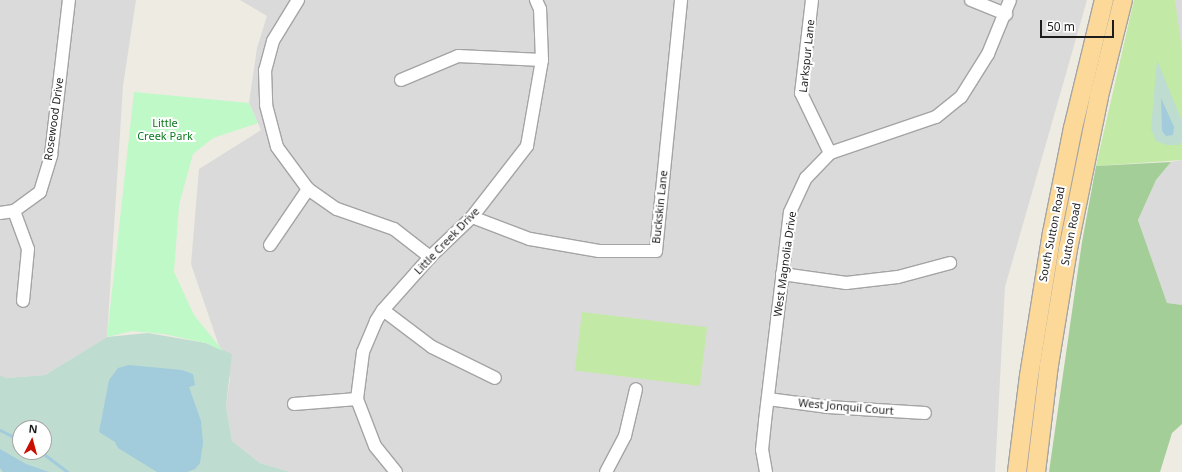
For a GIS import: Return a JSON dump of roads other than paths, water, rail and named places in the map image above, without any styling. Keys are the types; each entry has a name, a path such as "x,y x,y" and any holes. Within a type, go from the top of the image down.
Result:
{"main road":[{"name":"South Sutton Road","path":"1017,472 1030,369 1052,233 1075,120 1104,0"},
{"name":"Sutton Road","path":"1036,472 1049,365 1068,249 1096,111 1123,0"}],"street":[{"name":"Rosewood Drive","path":"0,213 14,211 40,192 52,155 69,0"},
{"path":"298,0 273,41 265,70 264,89 269,120 277,147 308,189 337,209 394,229 430,257"},
{"name":"Little Creek Drive","path":"396,472 375,446 357,399 363,352 371,331 383,310 430,257 472,217 527,146 542,60 540,9 536,0"},
{"name":"Buckskin Lane","path":"472,217 530,239 599,251 656,251 681,0"},
{"name":"Larkspur Lane","path":"812,0 801,93 830,153"},
{"path":"971,0 1006,14"},
{"name":"West Magnolia Drive","path":"766,472 762,450 790,212 806,178 830,153 936,117 961,97 984,60 1006,14 1010,0"},
{"path":"401,80 458,56 542,60"},
{"path":"270,245 308,189"},
{"path":"14,211 28,249 23,301"},
{"path":"782,274 846,283 898,276 950,263"},
{"path":"383,310 432,347 495,378"},
{"path":"606,472 625,436 636,389"},
{"path":"294,404 357,399"},
{"name":"West Jonquil Court","path":"768,399 828,407 925,413"}],"water":[{"path":"1161,98 1174,127 1173,135 1166,136 1162,131"},
{"path":"129,365 182,370 193,374 195,385 189,387 201,421 203,443 200,463 195,469 187,472 157,472 118,448 115,442 99,432 109,380 118,368"},
{"path":"0,449 12,456 12,460 19,460 49,472 3,472 0,468"}],"waterway":[{"path":"0,430 12,436"},
{"path":"52,460 68,472"}],"park label":[{"name":"Little Creek Park","path":"165,130"}]}
